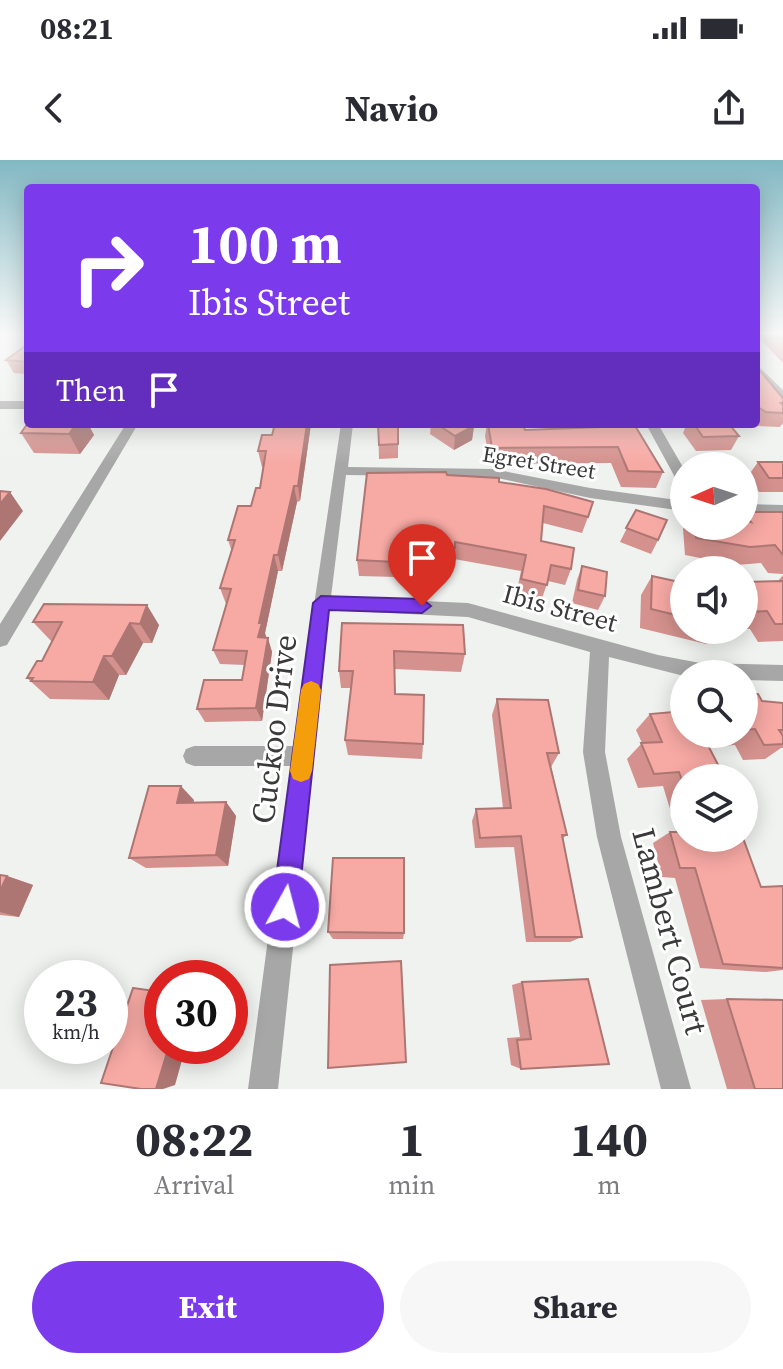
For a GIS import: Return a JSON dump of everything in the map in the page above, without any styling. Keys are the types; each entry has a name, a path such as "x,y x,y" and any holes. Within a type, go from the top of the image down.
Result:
{"street":[{"path":"765,377 783,397"},
{"path":"0,405 24,405"},
{"path":"0,640 130,428"},
{"name":"Cuckoo Drive","path":"263,1089 321,603 346,428"},
{"path":"654,428 670,456"},
{"name":"Egret Street","path":"339,471 493,473 670,504"},
{"path":"758,510 782,511"},
{"name":"Ibis Street","path":"321,603 468,610 700,671 783,673"},
{"name":"Lambert Court","path":"600,646 594,752 609,837 676,1089"},
{"path":"194,756 303,756"}],"building":[{"path":"760,377 766,377 783,398 783,413 760,408"},
{"path":"24,428 73,428 69,434 21,433"},
{"path":"274,428 306,428 298,486 294,486 278,555 274,555 259,623 262,623 258,637 268,638 256,708 197,709 204,680 242,680 247,651 213,650 231,589 220,588 235,540 228,540 238,506 251,506 256,488 260,488 266,451 258,451 262,435 272,435"},
{"path":"378,428 398,428 398,444 379,445"},
{"path":"443,428 470,428 455,436"},
{"path":"489,428 636,428 663,472 628,471 618,447 492,448"},
{"path":"697,428 732,428 739,436 703,437"},
{"path":"758,462 783,462 783,478 769,478"},
{"path":"446,472 447,475 499,478 499,482 546,489 593,502 588,517 544,506 541,541 574,548 571,569 551,565 547,585 521,579 526,555 455,542 455,548 396,547 396,562 357,560 367,473"},
{"path":"0,491 10,492 0,504"},
{"path":"636,510 667,520 658,540 626,528"},
{"path":"758,512 783,512 783,555 775,545 750,547 708,540 758,540"},
{"path":"582,566 607,572 605,596 578,590"},
{"path":"652,576 670,580 670,614 651,609"},
{"path":"783,581 783,624 775,624 767,611 758,611 758,582"},
{"path":"44,604 147,605 140,624 130,623 112,656 104,656 93,682 31,681 33,678 27,678 37,661 42,661 62,622 33,622"},
{"path":"342,623 463,625 465,654 394,651 395,694 424,695 423,744 345,740 353,671 339,671"},
{"path":"758,694 762,701 783,703 783,730 779,730 783,744 764,745 758,734"},
{"path":"497,699 548,700 559,753 547,753 567,835 562,835 582,937 535,937 521,836 480,838 476,809 511,808"},
{"path":"670,712 670,748 709,748 718,764 670,764 670,773 654,774 641,743 662,742 650,714"},
{"path":"149,786 181,786 177,803 226,802 216,855 129,858"},
{"path":"676,852 748,852 761,887 783,886 783,968 723,964 695,868 680,868"},
{"path":"333,858 404,858 404,933 328,932"},
{"path":"0,875 7,876 0,891"},
{"path":"401,961 406,1062 328,1068 330,965"},
{"path":"588,979 609,1064 521,1069 517,1040 531,1039 522,982"},
{"path":"133,988 144,990 144,1064 164,1064 156,1089 101,1083 107,1064 128,1064 128,1003"},
{"path":"727,999 783,1000 783,1089 755,1089"}],"slow traffic":[{"path":"301,771 311,690"}],"route":[{"path":"285,907 321,603 422,606"}]}
